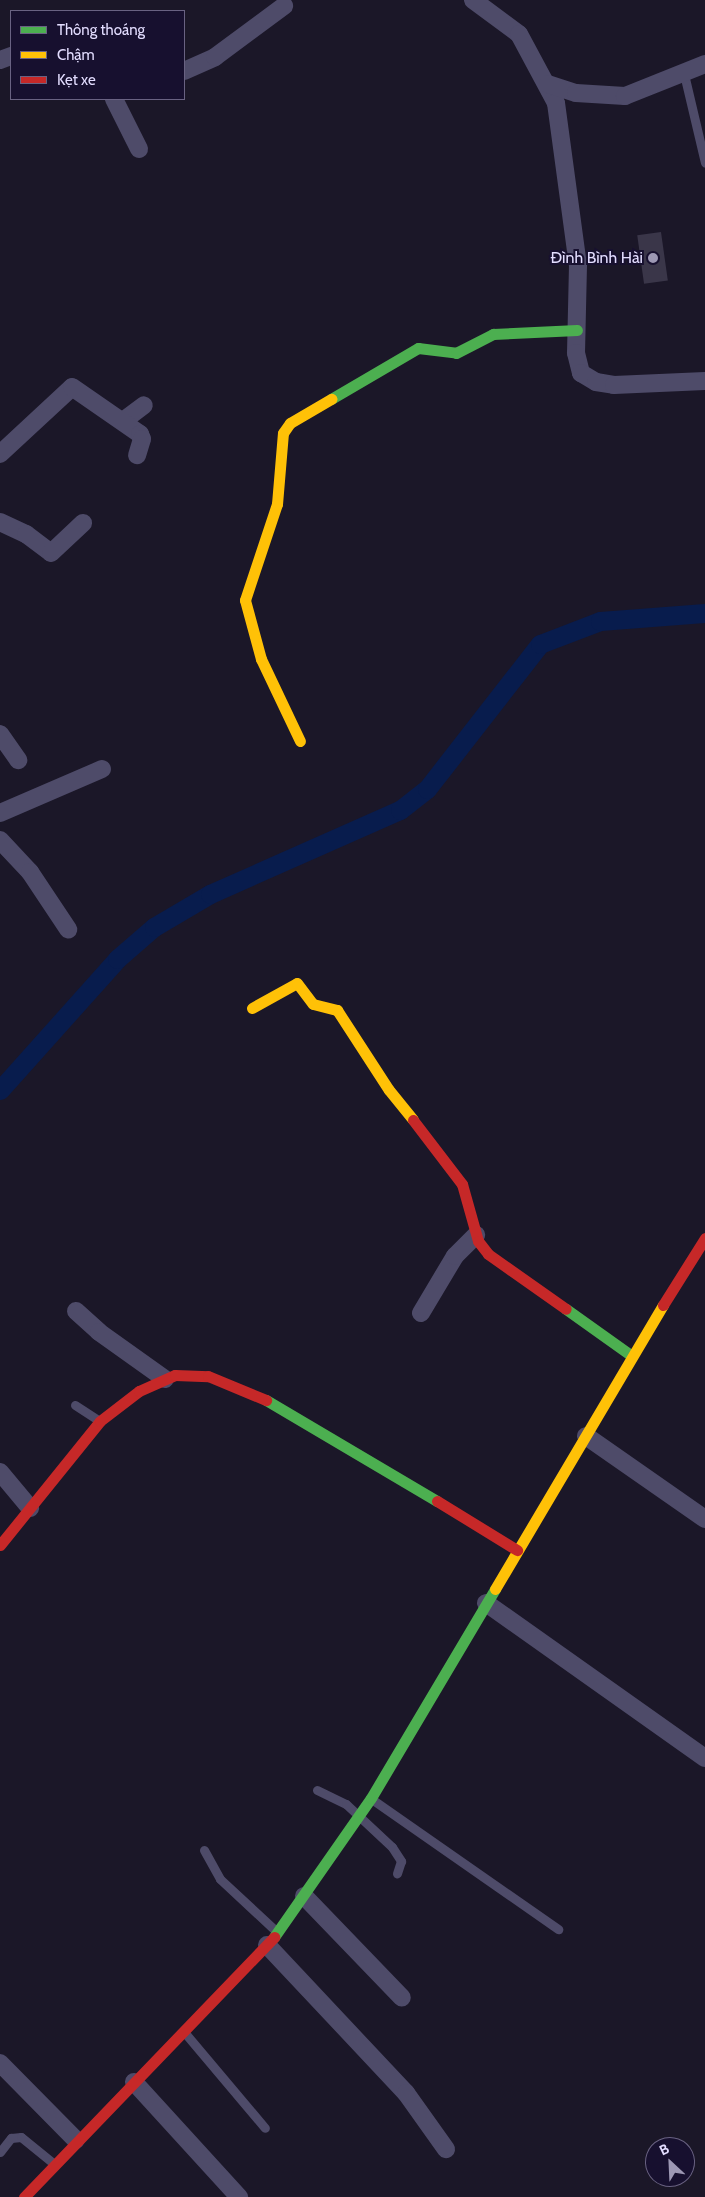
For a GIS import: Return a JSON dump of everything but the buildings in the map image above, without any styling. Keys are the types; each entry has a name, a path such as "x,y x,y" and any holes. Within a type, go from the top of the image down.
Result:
{"street":[{"path":"473,0 519,34 548,84 556,103 578,265 578,368 586,378 614,385 705,381"},
{"path":"185,71 215,57 284,6"},
{"path":"548,84 583,94 625,96 705,64"},
{"path":"114,100 139,149"},
{"path":"300,741 261,659 248,620 244,600 277,504 282,470 280,448 286,428 389,363 418,348 456,353 493,334 578,330"},
{"path":"0,454 72,387 123,421 142,439 137,455"},
{"path":"123,421 144,405"},
{"path":"0,522 26,534 51,553 83,523"},
{"path":"0,734 18,760"},
{"path":"0,812 102,769"},
{"path":"0,840 30,872 68,928"},
{"path":"252,1008 297,983 318,1007 337,1010 389,1090 452,1167 462,1184 476,1235 488,1254 632,1356"},
{"path":"421,1313 455,1256 476,1235"},
{"path":"24,2197 76,2140 184,2031 272,1938 304,1896 371,1798 632,1356 705,1238"},
{"path":"76,1311 99,1332 165,1379"},
{"path":"0,1545 100,1422 139,1391 174,1375 208,1376 276,1404 517,1550"},
{"path":"586,1436 705,1518"},
{"path":"0,1472 30,1508"},
{"path":"486,1603 705,1758"},
{"path":"304,1896 402,1998"},
{"path":"272,1938 406,2093 446,2149"},
{"path":"0,2063 76,2140"},
{"path":"134,2082 239,2197"}],"lane":[{"path":"684,74 705,164"},
{"path":"76,1405 100,1422"},
{"path":"317,1790 337,1798 398,1855 402,1866 397,1873"},
{"path":"371,1798 558,1929"},
{"path":"204,1850 220,1879 272,1938"},
{"path":"184,2031 265,2128"},
{"path":"0,2152 11,2138 21,2137 54,2164"}],"waterway":[{"path":"0,1090 117,959 154,927 210,894 400,810 427,789 540,644 600,621 705,613"}],"traffic: fast":[{"path":"331,399 418,348 456,353 493,334 577,330"},
{"path":"566,1309 632,1356"},
{"path":"266,1400 437,1501"},
{"path":"274,1937 371,1798 495,1589"}],"traffic: slow":[{"path":"300,741 261,659 245,600 277,504 283,433 290,423 331,399"},
{"path":"252,1008 297,983 313,1004 337,1010 389,1090 413,1120"},
{"path":"495,1589 663,1305"}],"traffic: jam":[{"path":"413,1120 462,1184 478,1241 488,1254 566,1309"},
{"path":"663,1305 705,1238"},
{"path":"0,1545 100,1421 139,1391 175,1375 208,1376 266,1400"},
{"path":"437,1501 517,1550"},
{"path":"24,2197 274,1937"}],"place":[{"name":"Đình Bình Hài","path":"653,258"}]}
